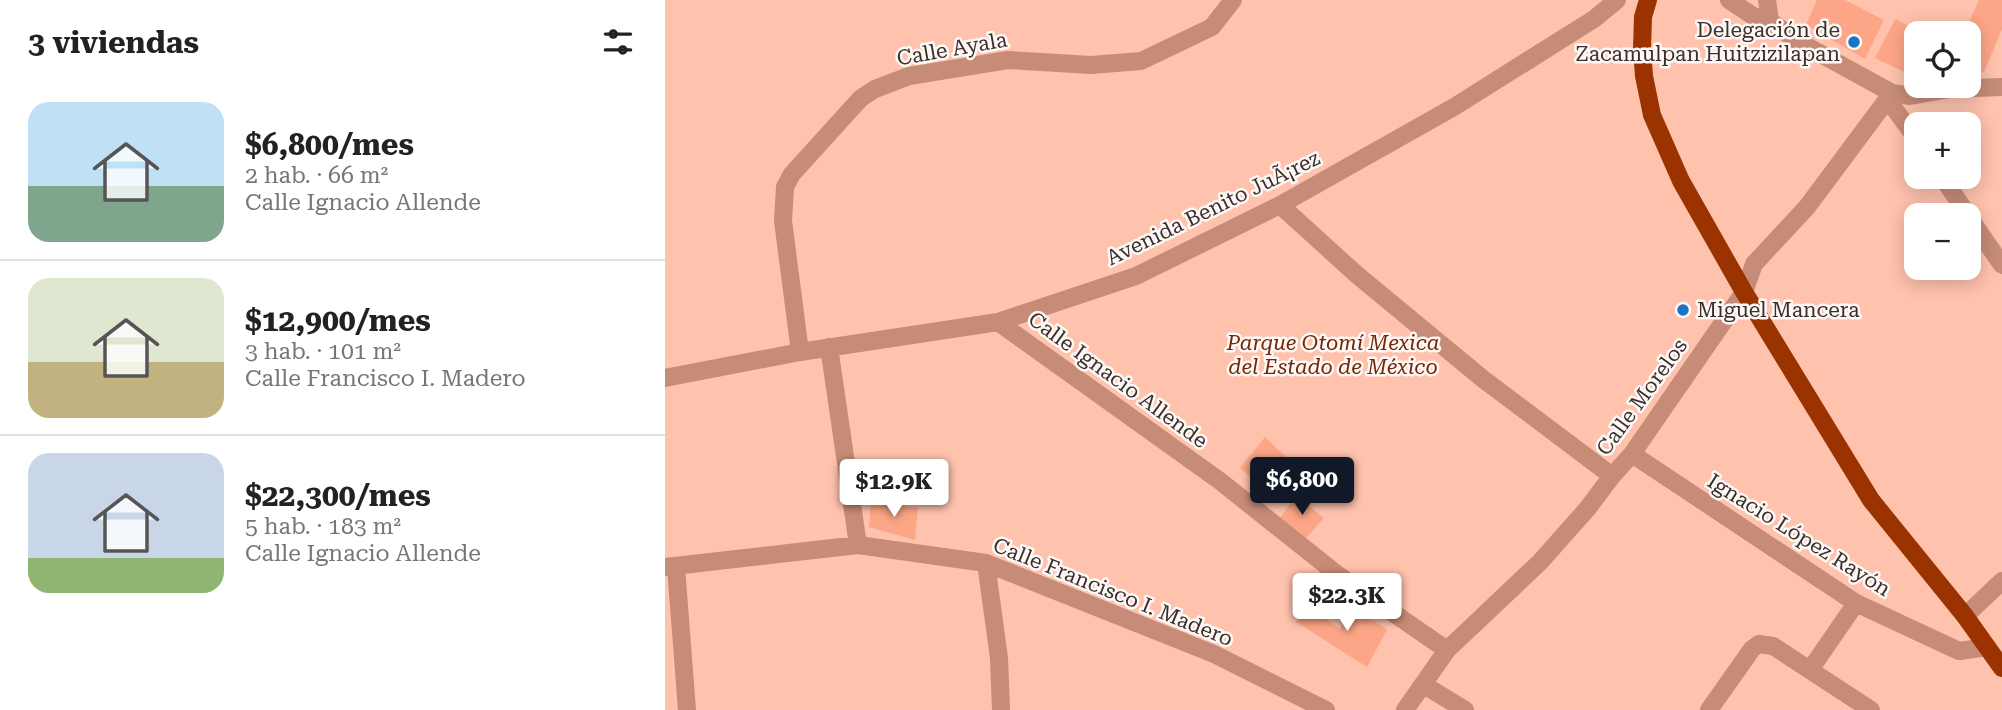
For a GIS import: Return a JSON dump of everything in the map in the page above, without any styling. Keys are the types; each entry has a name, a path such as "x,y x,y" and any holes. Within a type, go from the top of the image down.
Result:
{"main road":[{"path":"1647,0 1643,17 1644,76 1652,116 1681,181 1744,292 1871,500 1965,616 2002,667"}],"street":[{"name":"Calle Ayala","path":"800,352 783,221 785,187 792,174 861,98 875,89 909,76 1008,60 1090,65 1141,61 1212,27 1233,0"},
{"name":"Avenida Benito JuÃ¡rez","path":"665,378 829,347 998,322 1136,276 1280,205 1454,107 1594,19 1618,0"},
{"path":"1729,0 1753,16 1770,21 1890,96 1904,119"},
{"path":"1767,0 1770,21"},
{"path":"1890,96 1910,96 1951,89 2002,88"},
{"name":"Calle Morelos","path":"1405,710 1447,650 1540,562 1632,454 1744,292 1754,264 1807,207 1890,96"},
{"path":"1280,205 1356,274 1483,379 1612,475"},
{"path":"1981,235 2002,265"},
{"name":"Calle Ignacio Allende","path":"998,322 1220,481 1338,575 1447,650"},
{"path":"829,347 857,545"},
{"name":"Ignacio López Rayón","path":"1632,454 1856,603 1959,651 1987,647"},
{"name":"Calle Francisco I. Madero","path":"671,567 857,545 986,563 1214,654 1326,710"},
{"path":"986,563 999,658 1002,710"},
{"path":"671,567 687,710"},
{"path":"1965,616 2002,581"},
{"path":"1810,670 1856,603"},
{"path":"1709,710 1752,649 1759,644 1773,646 1871,710"},
{"path":"1425,684 1465,710"}],"green space":[{"name":"Parque Otomí Mexica del Estado de México","path":"665,0 2002,0 2002,710 665,710"}],"building":[{"name":"Delegación de Zacamulpan Huitzizilapan","path":"1817,0 1845,0 1884,20 1865,59 1806,25"},
{"path":"1979,0 2002,0 2002,29 1984,72 1981,71 1981,21 1969,21"},
{"path":"1895,19 1904,24 1904,72 1875,58"},
{"path":"1265,437 1286,457 1263,487 1240,468"},
{"path":"1296,496 1324,518 1306,538 1280,518"},
{"path":"871,502 918,508 915,540 869,527"},
{"path":"1305,604 1340,629 1352,606 1387,630 1367,667 1296,622"}],"place":[{"name":"Delegación de Zacamulpan Huitzizilapan","path":"1854,42"},
{"name":"Miguel Mancera","path":"1683,310"}]}
